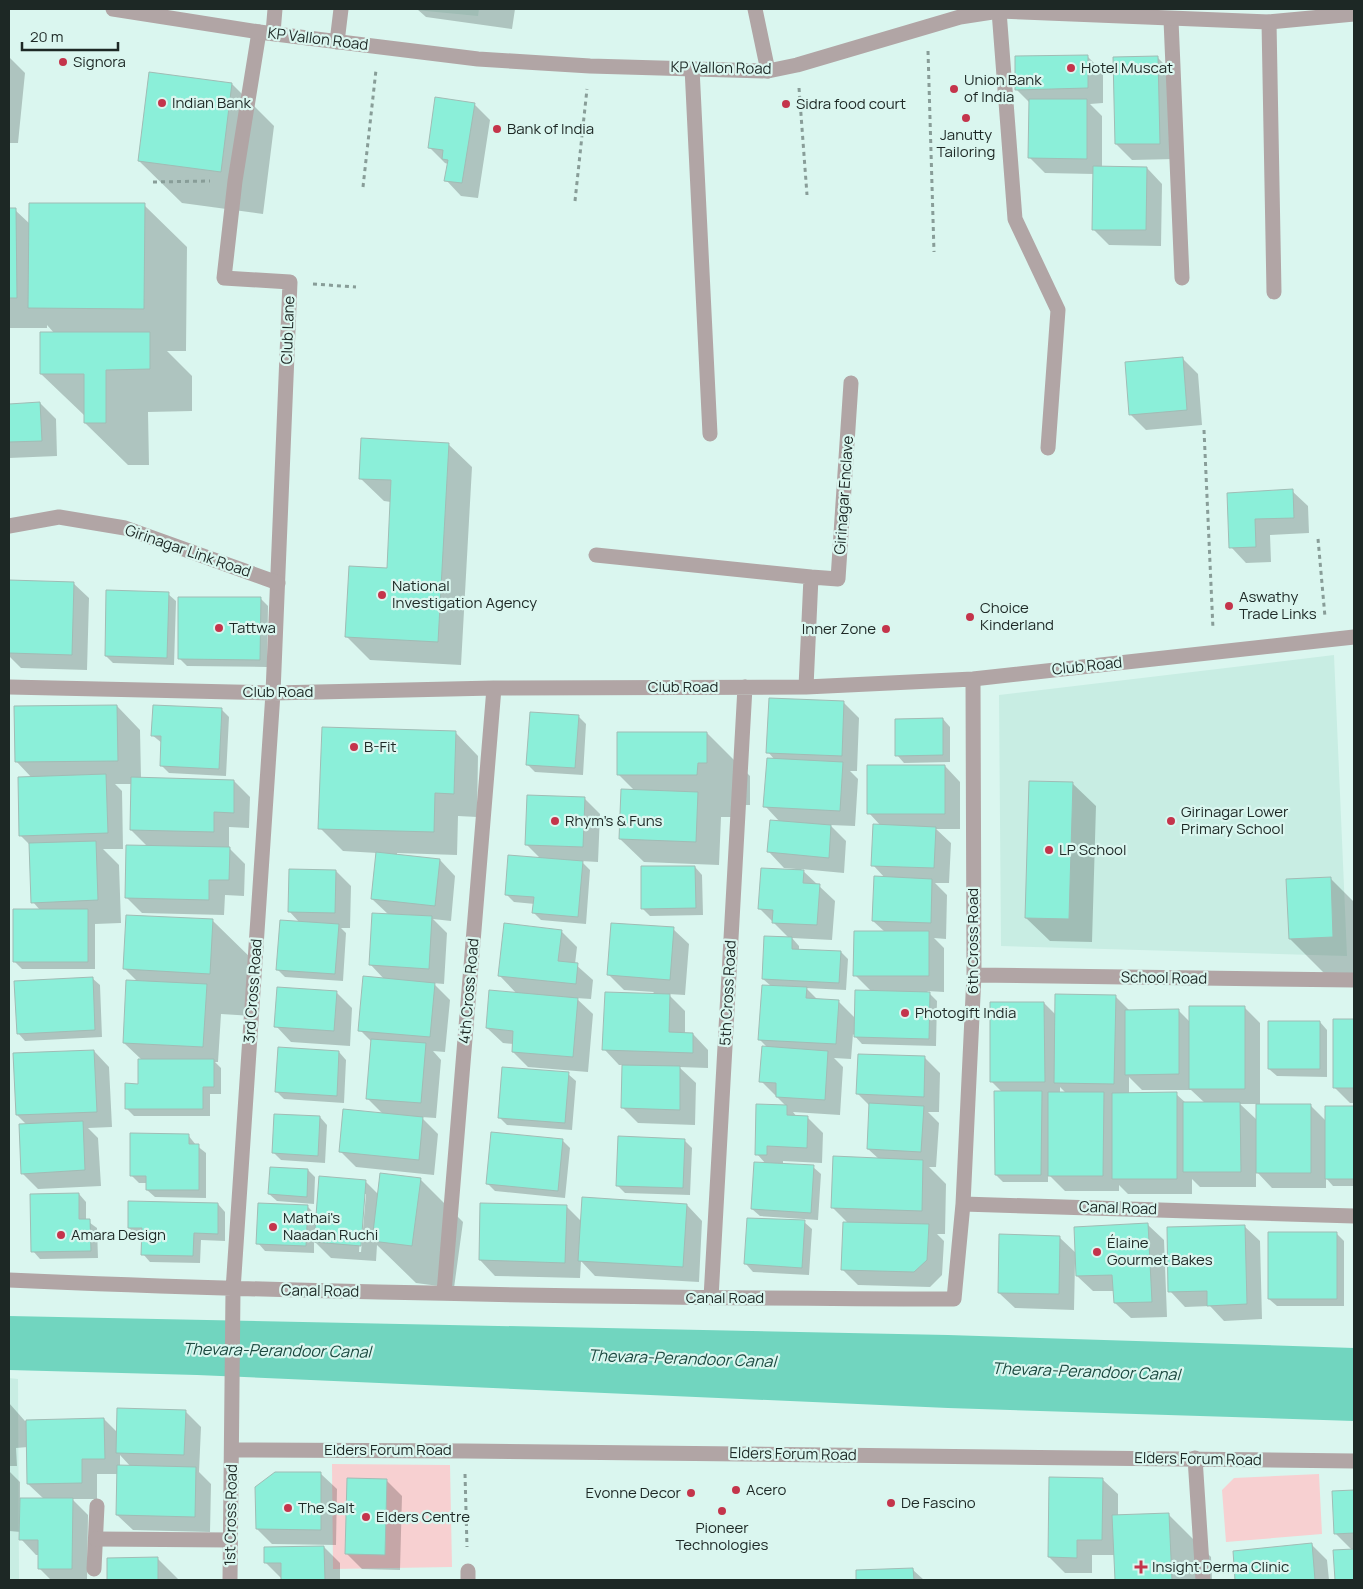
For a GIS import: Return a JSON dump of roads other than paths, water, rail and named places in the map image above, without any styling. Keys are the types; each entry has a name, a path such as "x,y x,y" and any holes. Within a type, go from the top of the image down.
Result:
{"street":[{"name":"KP Vallon Road","path":"114,9 337,42 478,59 590,66 768,71 797,65 927,28 960,13 999,11 1171,20 1269,22 1354,14"},
{"name":"Club Lane","path":"273,692 290,282 224,278 234,181 266,32 275,9"},
{"path":"337,42 341,9"},
{"path":"755,9 768,71"},
{"path":"999,11 1015,219 1058,310 1048,448"},
{"path":"1171,20 1182,278"},
{"path":"1269,22 1274,292"},
{"path":"692,68 710,434"},
{"name":"Girinagar Enclave","path":"596,555 811,578 838,579 852,383"},
{"name":"Girinagar Link Road","path":"9,526 59,517 126,528 278,583"},
{"path":"806,687 811,578"},
{"name":"Club Road","path":"9,687 273,692 494,688 806,687 973,679 1354,638"},
{"name":"6th Cross Road","path":"963,1204 974,975 973,679"},
{"name":"5th Cross Road","path":"711,1298 745,687"},
{"name":"4th Cross Road","path":"444,1293 494,688"},
{"name":"3rd Cross Road","path":"232,1450 233,1290 273,692"},
{"name":"School Road","path":"974,975 1354,980"},
{"name":"Canal Road","path":"9,1280 233,1290 711,1298 954,1299 963,1204 1354,1216"},
{"name":"Elders Forum Road","path":"232,1450 465,1450 1354,1461"},
{"name":"1st Cross Road","path":"230,1580 232,1450"},
{"path":"1195,1458 1203,1580"},
{"path":"94,1569 97,1506"},
{"path":"96,1539 230,1540"}],"water":[{"name":"Thevara-Perandoor Canal","path":"9,1316 948,1335 1354,1348 1354,1421 948,1408 197,1375 9,1370"}],"place":[{"name":"Signora","path":"63,62"},
{"name":"Hotel Muscat","path":"1071,68"},
{"name":"Union Bank of India","path":"954,89"},
{"name":"Indian Bank","path":"162,103"},
{"name":"Sidra food court","path":"786,104"},
{"name":"Janutty Tailoring","path":"966,118"},
{"name":"Bank of India","path":"497,129"},
{"name":"National Investigation Agency","path":"382,595"},
{"name":"Aswathy Trade Links","path":"1229,606"},
{"name":"Choice Kinderland","path":"970,617"},
{"name":"Tattwa","path":"219,628"},
{"name":"Inner Zone","path":"886,629"},
{"name":"B-Fit","path":"354,747"},
{"name":"Rhym's & Funs","path":"555,821"},
{"name":"Girinagar Lower Primary School","path":"1171,821"},
{"name":"LP School","path":"1049,850"},
{"name":"Photogift India","path":"905,1013"},
{"name":"Mathai's Naadan Ruchi","path":"273,1227"},
{"name":"Amara Design","path":"61,1235"},
{"name":"Élaine Gourmet Bakes","path":"1097,1252"},
{"name":"Acero","path":"736,1490"},
{"name":"Evonne Decor","path":"691,1493"},
{"name":"De Fascino","path":"891,1503"},
{"name":"The Salt","path":"288,1508"},
{"name":"Pioneer Technologies","path":"722,1511"},
{"name":"Elders Centre","path":"366,1517"},
{"name":"Insight Derma Clinic","path":"1141,1567"}]}
